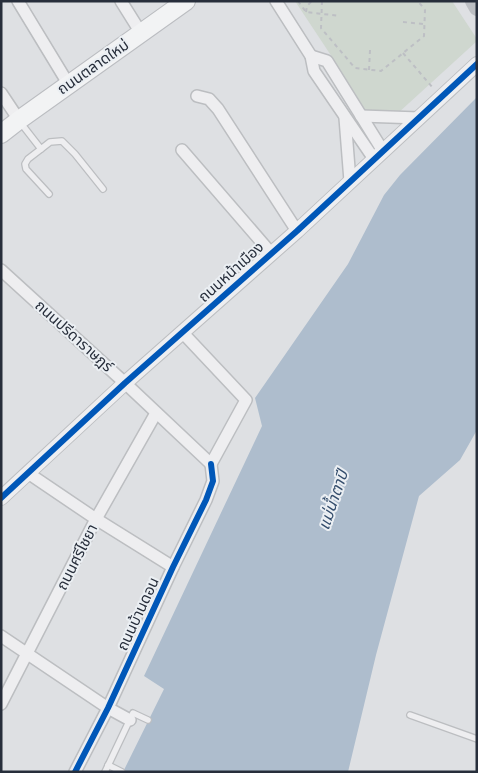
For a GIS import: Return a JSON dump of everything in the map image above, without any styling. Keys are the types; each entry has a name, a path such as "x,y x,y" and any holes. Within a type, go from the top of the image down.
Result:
{"main road":[{"name":"ถนนตลาดใหม่","path":"1,134 186,1"},
{"path":"473,1 477,8"}],"street":[{"path":"18,1 69,85"},
{"path":"121,1 142,33"},
{"path":"276,1 311,56 314,71 345,116 379,155"},
{"path":"311,56 326,61 361,116 379,155"},
{"name":"ถนนหน้าเมือง","path":"1,498 125,383 297,231 477,64"},
{"path":"1,93 19,120"},
{"path":"197,96 208,99 218,109 297,231"},
{"path":"345,116 350,181"},
{"path":"361,116 419,118"},
{"path":"182,150 271,253"},
{"name":"ถนนปรีดาราษฎร์","path":"1,270 211,464"},
{"path":"182,332 246,400 211,464"},
{"name":"ถนนศรีไชยา","path":"1,704 28,655 96,519 156,413"},
{"name":"ถนนบ้านดอน","path":"75,772 108,708 206,500 213,480 211,464"},
{"path":"28,472 96,519 173,567"},
{"path":"1,636 108,708 130,720"}],"lane":[{"path":"19,120 40,149"},
{"path":"49,194 26,168 25,164 28,159 50,142 62,142 75,154 103,189"},
{"path":"122,772 107,769 133,713 148,720"},
{"path":"410,715 477,739"}],"path":[{"path":"298,1 306,12 340,16"},
{"path":"306,12 307,6 312,1"},
{"path":"322,1 321,28 355,68 381,71 424,36 425,10 418,1"},
{"path":"403,22 424,24"},
{"path":"369,70 370,50"},
{"path":"403,53 441,98"}],"shaded area":[{"path":"295,1 452,1 477,41 397,114 367,113"}],"water":[{"name":"แม่น้ำตาปี","path":"477,97 477,430 460,460 419,496 376,655 348,772 123,772 164,689 144,676 262,426 255,398 348,264 384,195 400,175"}],"cycle path":[{"path":"1,498 125,383 297,231 477,64"},
{"path":"75,772 108,708 206,500 213,481 211,464"}]}
